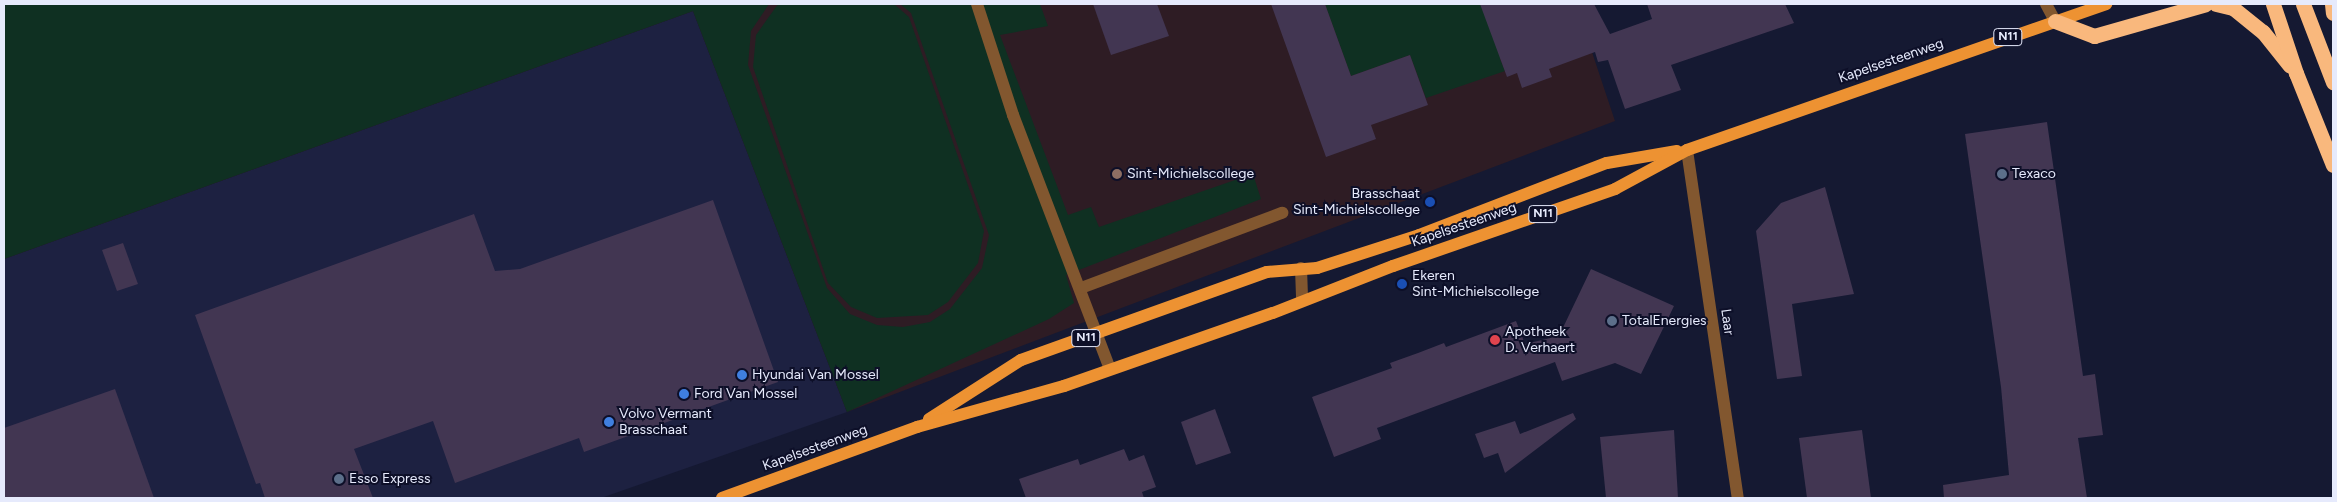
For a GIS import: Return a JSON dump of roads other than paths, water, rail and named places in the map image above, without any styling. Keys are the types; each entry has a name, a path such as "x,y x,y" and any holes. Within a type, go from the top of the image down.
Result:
{"highway":[{"path":"2056,21 2094,36 2206,4"},
{"path":"2216,4 2233,8 2263,32 2296,73"},
{"path":"2273,4 2296,73 2333,165"},
{"path":"2303,4 2333,82"},
{"path":"2332,4 2333,13"}],"main road":[{"name":"Kapelsesteenweg","path":"722,498 917,426 1110,369 1273,313 1302,298 1615,189 1687,150 2106,4"},
{"name":"Kapelsesteenweg","path":"917,426 1021,360 1268,272 1317,268 1419,235 1607,163 1687,150"}],"street":[{"path":"977,4 1013,115 1099,333 1110,369"},
{"path":"2046,4 2056,21"},
{"name":"Laar","path":"1687,150 1738,498"},
{"path":"1081,288 1282,213"},
{"path":"1301,268 1302,298"}],"place":[{"name":"Sint-Michielscollege","path":"1117,174"},
{"name":"Texaco","path":"2002,174"},
{"name":"Brasschaat Sint-Michielscollege","path":"1430,202"},
{"name":"Ekeren Sint-Michielscollege","path":"1402,284"},
{"name":"TotalEnergies","path":"1612,321"},
{"name":"Apotheek D. Verhaert","path":"1495,340"},
{"name":"Hyundai Van Mossel","path":"742,375"},
{"name":"Ford Van Mossel","path":"684,394"},
{"name":"Volvo Vermant Brasschaat","path":"609,422"},
{"name":"Esso Express","path":"339,479"}]}
